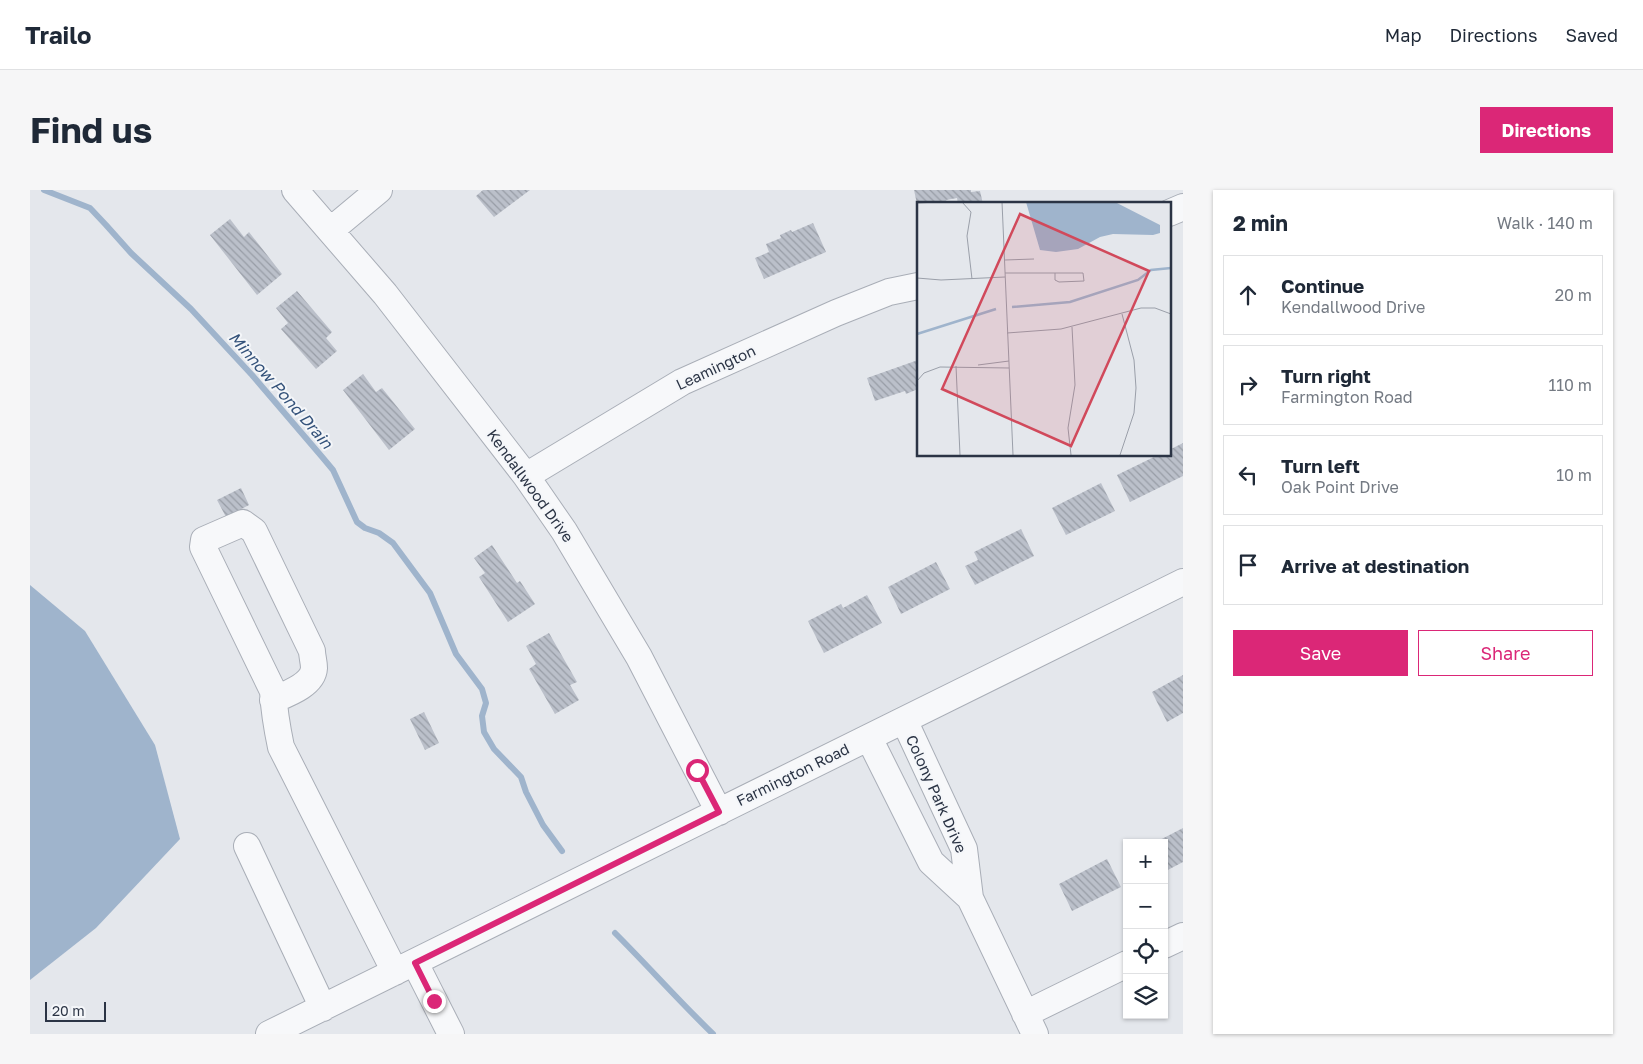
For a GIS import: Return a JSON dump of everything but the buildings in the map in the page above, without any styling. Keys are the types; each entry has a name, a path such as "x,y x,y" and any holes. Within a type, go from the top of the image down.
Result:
{"street":[{"name":"Kendallwood Drive","path":"295,190 385,294 526,476 564,531 639,657 719,812"},
{"path":"331,230 379,190"},
{"path":"1170,212 1183,206"},
{"name":"Leamington","path":"526,476 682,382 836,313 889,292 917,286"},
{"path":"273,700 288,694 309,681 314,670 312,651 254,530 243,523 204,540 203,547 273,691 273,700 276,722 282,747 405,967 451,1034"},
{"name":"Farmington Road","path":"269,1034 1183,582"},
{"name":"Colony Park Drive","path":"904,720 964,849 970,898 1030,1024"},
{"name":"Colony Park Drive","path":"869,738 931,862 970,898"},
{"path":"247,846 323,1008"},
{"path":"1168,943 1183,936"},
{"path":"1030,1024 1123,966"}],"water":[{"path":"30,585 85,631 155,745 180,839 96,928 30,980"}],"waterway":[{"name":"Minnow Pond Drain","path":"44,190 90,208 131,253 191,309 252,375 333,470 357,522 365,528 379,533 393,543 430,593 456,654 482,689 486,703 482,716 484,732 494,749 521,777 526,792 543,825 562,851"},
{"name":"Minnow Pond Drain","path":"615,933 713,1034"}],"route":[{"path":"434,1001 415,963 719,812 697,770"}]}
